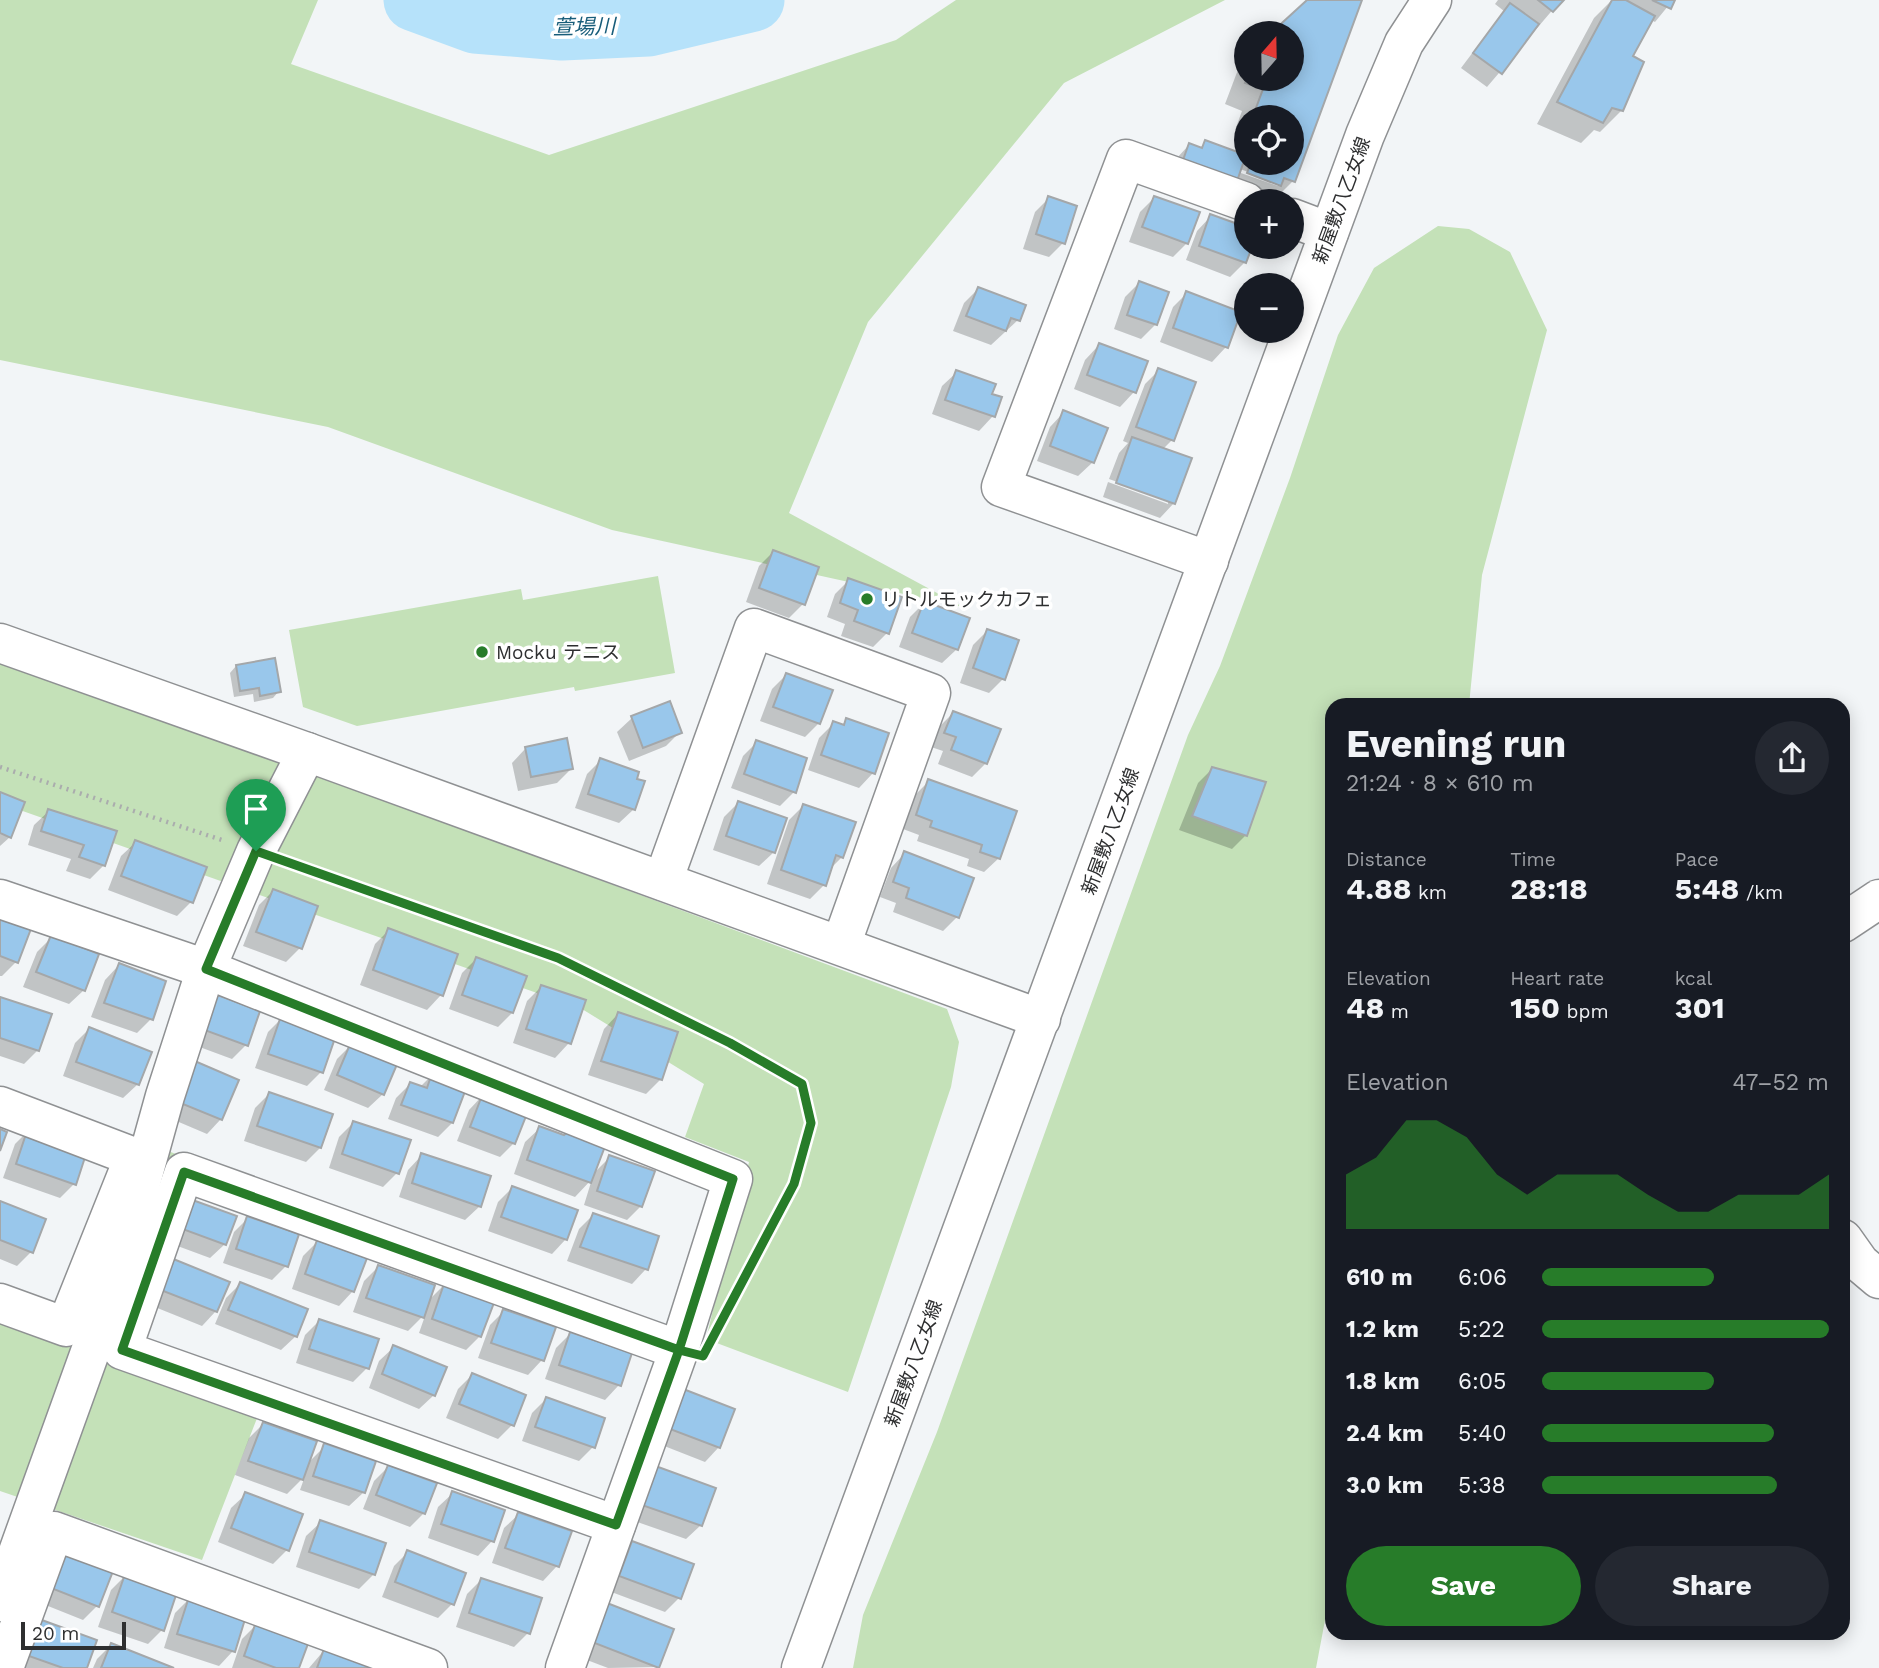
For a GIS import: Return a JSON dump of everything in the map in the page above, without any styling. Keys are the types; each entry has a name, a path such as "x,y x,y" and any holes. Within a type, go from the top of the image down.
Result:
{"street":[{"name":"新屋敷八乙女線","path":"801,1668 1364,135 1404,43 1432,0"},
{"path":"1209,561 1001,487 1126,159 1234,198"},
{"path":"1304,223 1329,232"},
{"path":"663,881 754,628 931,693 841,945"},
{"path":"0,643 1041,1019"},
{"path":"0,1602 107,1305 164,1096 206,969 256,851 307,752"},
{"path":"0,899 206,969 733,1179 679,1350 565,1668"},
{"path":"1850,918 1879,899"},
{"path":"0,1106 134,1157 66,1327 0,1303"},
{"path":"616,1525 122,1350 184,1172 679,1350"},
{"path":"1850,1249 1860,1263 1879,1279"},
{"path":"0,1516 3,1517 0,1525"},
{"path":"5,1668 54,1531 428,1668"}],"path":[{"path":"0,767 256,851 558,958 730,1043 802,1084 811,1123 794,1184 736,1294"}],"green space":[{"path":"0,0 318,0 291,64 549,155 896,40 956,0 1225,0 1064,83 868,322 789,513 963,607 612,530 328,427 0,360"},
{"path":"1438,226 1469,229 1510,252 1547,330 1482,575 1470,698 1325,698 1325,1620 1316,1668 853,1668 863,1615 937,1432 1188,735 1220,666 1290,478 1338,335 1374,268"},
{"name":"Mocku テニス","path":"658,576 675,673 575,691 574,687 357,726 303,707 289,630 521,589 523,600"},
{"path":"0,657 947,1009 959,1042 951,1087 848,1392 706,1339 749,1162 685,1137 704,1084 582,1009 0,803"},
{"path":"144,1142 176,1154 101,1358 259,1413 202,1560 0,1491 0,1321 73,1348"}],"building":[{"path":"1307,0 1362,0 1304,158 1304,105 1257,105 1262,91 1304,91 1304,21 1284,21"},
{"path":"1538,0 1564,0 1553,12"},
{"path":"1612,0 1626,0 1655,16 1633,56 1644,62 1623,111 1612,108 1603,123 1557,102"},
{"path":"1652,0 1675,0 1671,9"},
{"path":"1510,3 1539,24 1502,74 1473,53"},
{"path":"1205,140 1234,151 1234,175 1239,175 1236,184 1182,163 1189,143 1202,148"},
{"path":"1252,175 1298,175 1295,182 1284,178 1281,186"},
{"path":"1048,196 1077,206 1065,244 1036,234"},
{"path":"1154,196 1200,212 1188,244 1142,227"},
{"path":"1210,214 1234,223 1234,259 1199,246"},
{"path":"1139,281 1169,292 1157,325 1127,315"},
{"path":"978,287 1026,305 1020,321 1011,318 1006,331 966,316"},
{"path":"1186,291 1234,309 1234,331 1228,348 1173,328"},
{"path":"1099,343 1148,361 1136,393 1087,375"},
{"path":"1158,368 1196,382 1174,441 1136,427"},
{"path":"956,370 996,384 992,394 1002,397 995,417 945,400"},
{"path":"1063,410 1108,428 1094,463 1050,446"},
{"path":"1132,437 1192,458 1175,504 1116,483"},
{"path":"773,550 819,567 805,605 759,588"},
{"path":"848,578 902,597 889,634 854,621 858,610 840,603"},
{"path":"924,601 970,618 958,650 912,633"},
{"path":"987,629 1019,640 1005,680 973,668"},
{"path":"275,658 281,692 260,696 259,688 240,691 236,665"},
{"path":"786,673 833,690 820,724 773,707"},
{"path":"670,701 682,733 643,748 631,716"},
{"path":"953,711 1001,729 987,764 951,750 956,737 944,733"},
{"path":"846,718 889,733 875,774 821,755 833,721 844,725"},
{"path":"567,738 573,769 531,777 525,747"},
{"path":"756,740 807,758 796,793 744,774"},
{"path":"600,758 639,772 637,779 645,781 635,810 588,794"},
{"path":"1212,767 1266,782 1247,836 1192,816"},
{"path":"928,779 1017,811 1000,859 980,852 982,845 930,827 932,821 916,815"},
{"path":"0,792 25,802 11,838 0,833"},
{"path":"738,801 787,818 775,853 726,836"},
{"path":"803,804 856,822 843,858 836,855 826,886 781,870"},
{"path":"48,809 117,831 105,866 79,857 84,845 41,831"},
{"path":"135,840 207,867 193,903 121,876"},
{"path":"904,851 974,878 959,918 906,898 909,888 893,882"},
{"path":"273,889 318,906 302,949 256,932"},
{"path":"0,914 32,926 18,963 0,956"},
{"path":"388,928 458,954 443,996 373,970"},
{"path":"51,935 99,954 85,991 36,972"},
{"path":"476,957 527,976 513,1013 462,995"},
{"path":"119,963 166,981 153,1020 104,1003"},
{"path":"541,985 586,1000 571,1044 526,1029"},
{"path":"212,993 260,1011 248,1046 199,1028"},
{"path":"0,997 52,1014 39,1051 0,1038"},
{"path":"618,1012 678,1032 662,1080 601,1061"},
{"path":"281,1016 336,1035 323,1073 268,1054"},
{"path":"89,1027 152,1052 139,1085 76,1062"},
{"path":"351,1042 398,1062 384,1095 337,1075"},
{"path":"190,1059 239,1080 222,1120 173,1100"},
{"path":"432,1073 467,1086 453,1123 401,1105 410,1082 427,1088"},
{"path":"269,1092 333,1114 321,1148 257,1126"},
{"path":"483,1093 528,1111 515,1144 470,1127"},
{"path":"353,1121 411,1140 399,1174 342,1154"},
{"path":"539,1126 564,1135 572,1128 607,1141 591,1183 527,1160"},
{"path":"28,1128 88,1148 76,1185 16,1164"},
{"path":"0,1129 7,1132 0,1151"},
{"path":"421,1153 491,1176 481,1207 412,1183"},
{"path":"609,1155 655,1171 642,1207 597,1191"},
{"path":"512,1186 578,1210 567,1240 501,1217"},
{"path":"187,1198 237,1216 226,1245 177,1227"},
{"path":"0,1201 46,1219 33,1253 0,1240"},
{"path":"593,1213 659,1236 648,1270 580,1247"},
{"path":"247,1216 299,1234 288,1267 236,1249"},
{"path":"317,1240 367,1258 354,1292 305,1274"},
{"path":"166,1256 230,1282 217,1312 153,1287"},
{"path":"378,1265 435,1285 424,1318 366,1298"},
{"path":"445,1281 495,1300 481,1337 432,1319"},
{"path":"240,1282 308,1309 297,1337 228,1310"},
{"path":"503,1309 556,1327 544,1361 491,1343"},
{"path":"319,1319 379,1339 369,1369 309,1349"},
{"path":"570,1332 632,1353 621,1386 559,1365"},
{"path":"393,1345 447,1367 435,1396 382,1374"},
{"path":"472,1373 526,1395 514,1426 459,1404"},
{"path":"678,1387 735,1409 720,1448 662,1426"},
{"path":"546,1397 605,1418 595,1448 535,1427"},
{"path":"263,1422 317,1441 303,1480 248,1461"},
{"path":"324,1443 376,1461 365,1493 313,1476"},
{"path":"650,1464 716,1488 702,1526 636,1503"},
{"path":"388,1465 437,1483 425,1514 376,1495"},
{"path":"452,1491 505,1510 494,1542 441,1524"},
{"path":"245,1492 303,1514 289,1551 231,1528"},
{"path":"518,1512 572,1531 559,1567 505,1548"},
{"path":"320,1520 386,1543 375,1575 309,1552"},
{"path":"632,1541 694,1564 681,1599 619,1576"},
{"path":"407,1550 466,1573 454,1605 395,1582"},
{"path":"64,1552 113,1571 99,1607 51,1588"},
{"path":"125,1574 177,1592 164,1631 112,1612"},
{"path":"481,1578 542,1598 530,1634 469,1613"},
{"path":"189,1597 246,1616 235,1652 177,1634"},
{"path":"607,1603 674,1629 659,1668 592,1642"},
{"path":"39,1619 97,1640 87,1668 63,1668 26,1655"},
{"path":"256,1622 309,1641 299,1668 276,1668 244,1656"},
{"path":"111,1643 174,1668 101,1668"},
{"path":"325,1646 371,1662 369,1668 317,1668"}],"waterway":[{"name":"萱場川","path":"415,0 475,22 562,29 648,25 753,0"}],"place":[{"name":"リトルモックカフェ","path":"867,599"},
{"name":"Mocku テニス","path":"482,652"}],"route":[{"path":"256,851 206,969 733,1179 679,1350 616,1525 122,1350 184,1172 679,1350 703,1356 794,1184 811,1123 802,1084 730,1043 558,958 256,851"}]}
